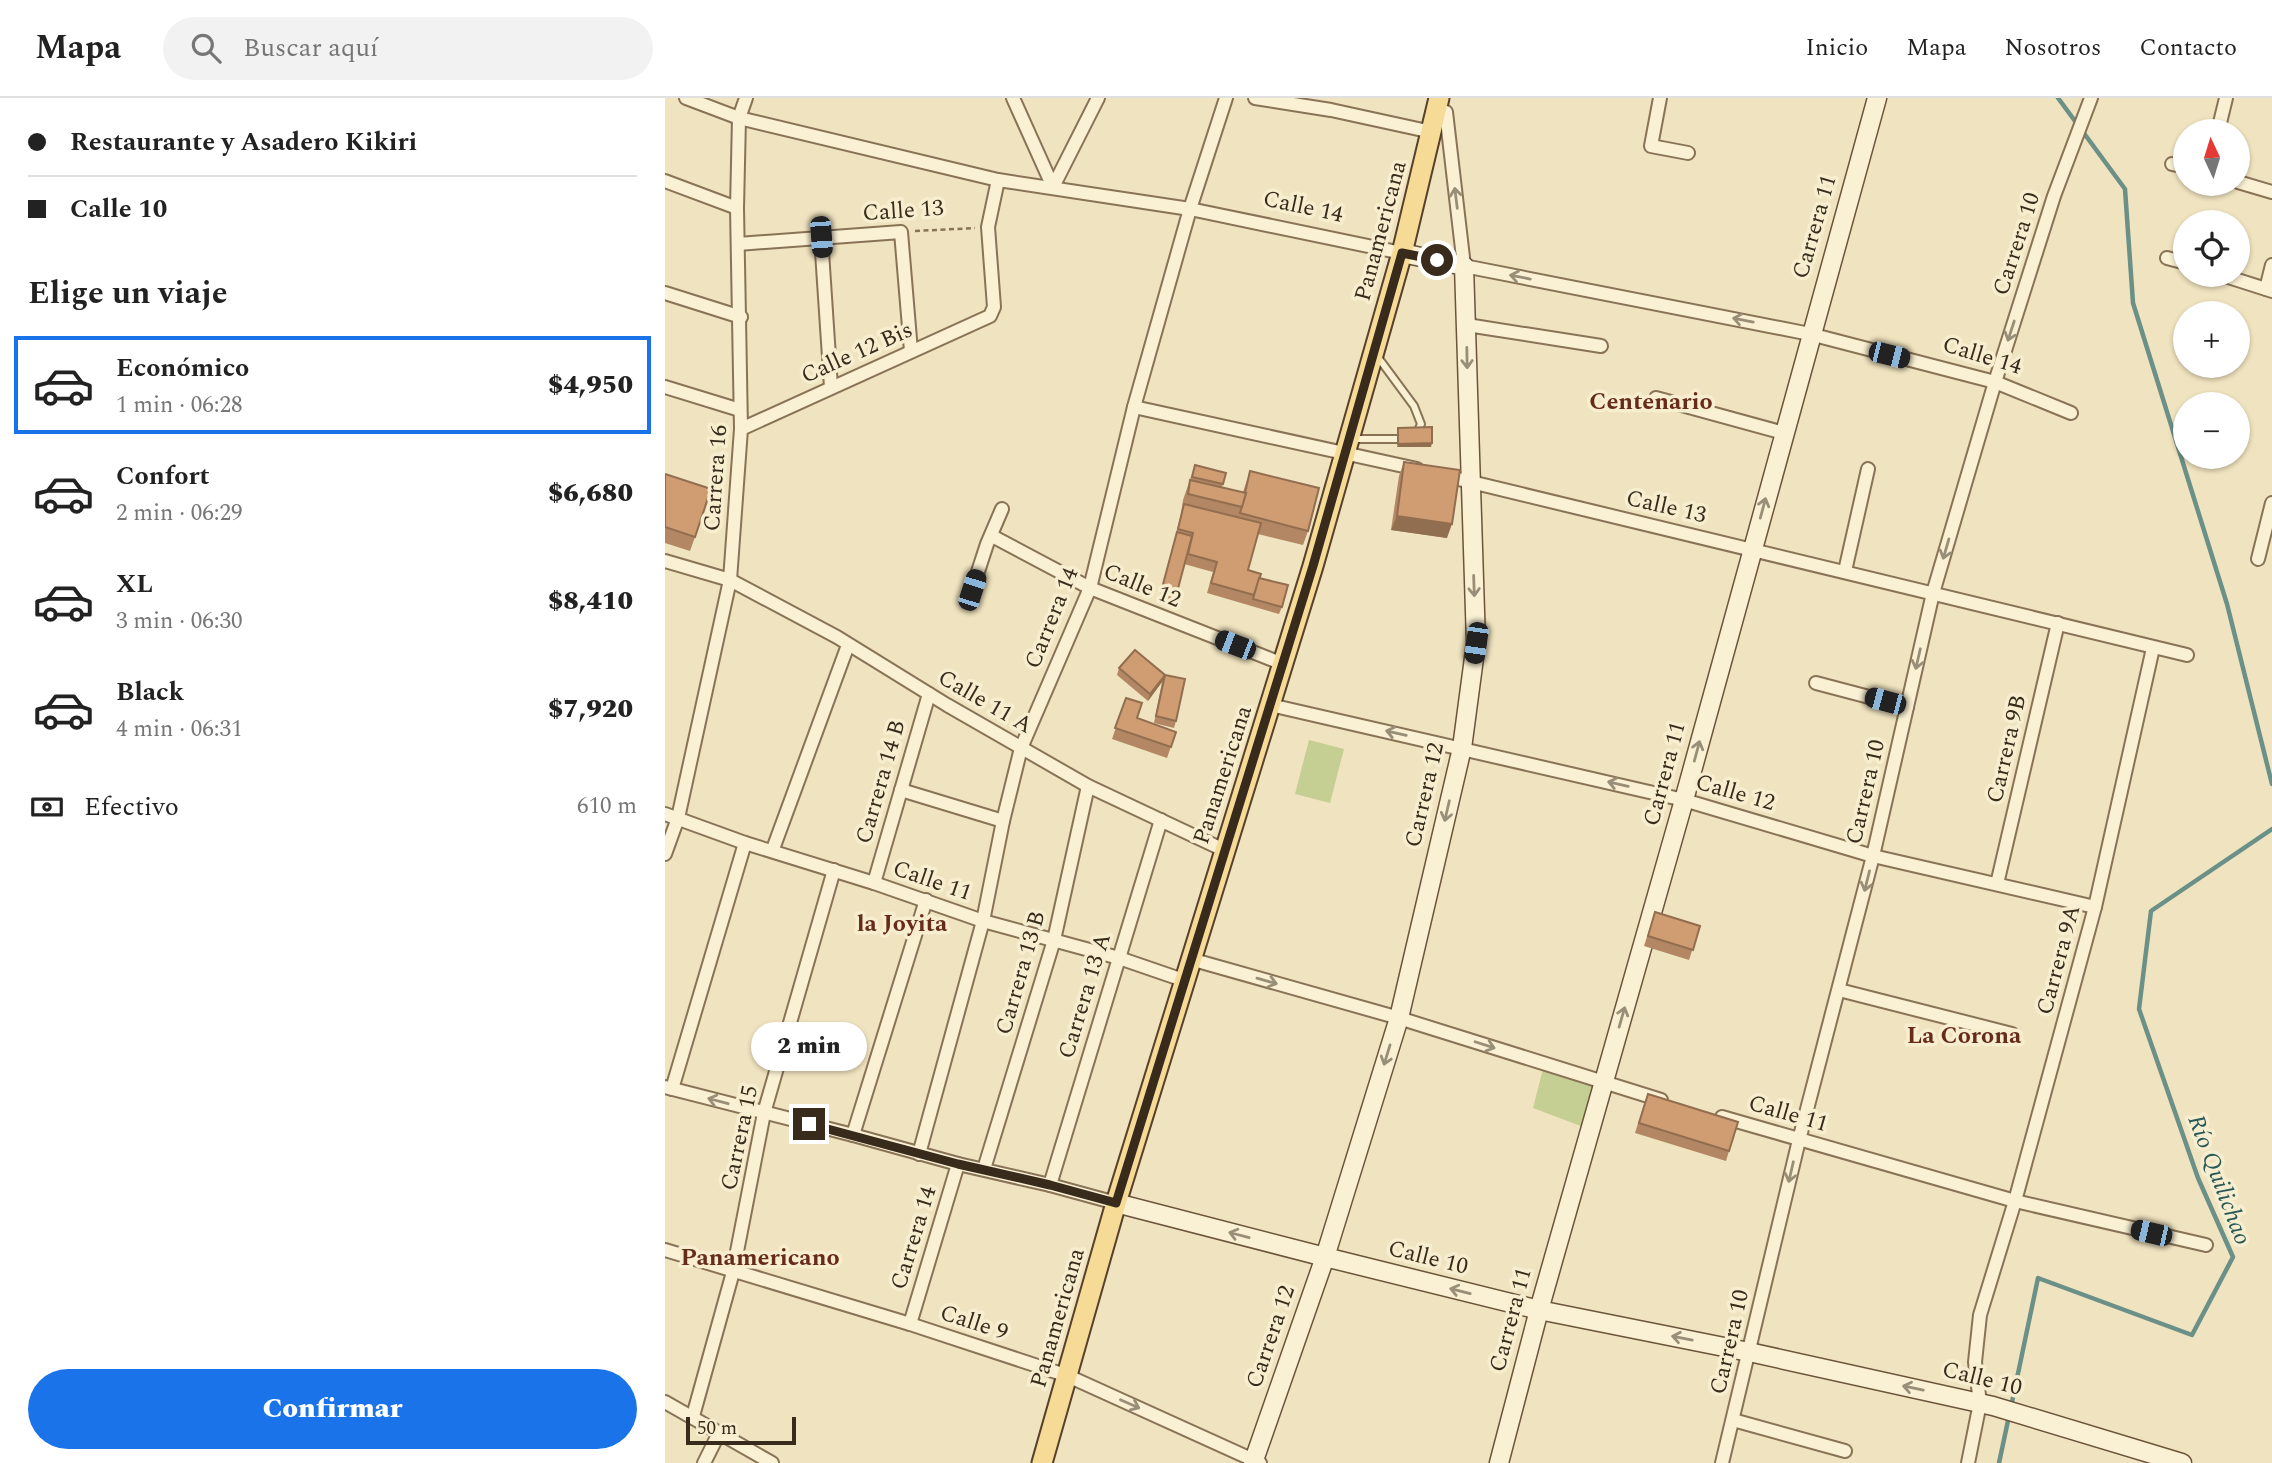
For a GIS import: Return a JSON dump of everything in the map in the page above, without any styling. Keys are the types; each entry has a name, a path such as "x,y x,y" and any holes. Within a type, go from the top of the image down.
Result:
{"main road":[{"name":"Panamericana","path":"1121,1204 1201,962 1279,707 1406,254 1432,132 1445,103"},
{"name":"Panamericana","path":"1053,1463 1073,1378 1121,1204 1224,849 1380,360 1445,103"},
{"name":"Panamericana","path":"1042,1463 1073,1378"}],"street":[{"name":"Calle 14","path":"686,98 739,118 998,180 1189,209 1810,334 1995,382 2071,413"},
{"name":"Carrera 16","path":"665,854 671,816 730,580 741,429 737,208 739,118 746,98"},
{"path":"1013,98 1053,187"},
{"path":"1053,187 1098,98"},
{"name":"Carrera 14","path":"919,1154 983,921 1021,748 1090,589 1134,407 1189,209 1226,98"},
{"path":"1255,98 1331,110 1432,132"},
{"path":"1660,98 1651,146 1688,152"},
{"name":"Carrera 11","path":"1499,1463 1539,1310 1684,800 1877,98"},
{"name":"Carrera 10","path":"1722,1463 1799,1140 1873,856 1934,593 1995,382 2054,196 2091,98"},
{"path":"2221,119 2226,98"},
{"name":"Carrera 12","path":"1256,1462 1325,1258 1399,1018 1462,748 1476,643 1464,266 1445,103"},
{"path":"988,227 998,180"},
{"path":"665,181 737,208"},
{"path":"2251,186 2272,192"},
{"name":"Calle 12 Bis","path":"741,429 990,316 994,307 988,227"},
{"path":"901,232 911,351"},
{"name":"Calle 13","path":"738,244 901,232"},
{"path":"821,237 831,387"},
{"path":"2167,258 2173,260"},
{"path":"2250,284 2269,290 2272,265"},
{"path":"665,293 741,317"},
{"path":"1467,326 1601,346"},
{"path":"665,387 740,410"},
{"path":"1656,398 1784,433"},
{"name":"Calle 13","path":"1134,407 1352,449 1470,482 2187,654"},
{"path":"1845,571 1868,469"},
{"path":"2258,559 2272,503"},
{"path":"972,590 1002,509"},
{"name":"Calle 12","path":"992,536 1090,589 1283,664"},
{"name":"Calle 11 A","path":"665,561 730,580 837,637 1087,786 1224,849"},
{"name":"Carrera 9B","path":"1997,884 2058,623"},
{"path":"772,849 848,645"},
{"name":"Carrera 9A","path":"1968,1463 1986,1404 1975,1362 1980,1315 2015,1201 2095,907 2153,648"},
{"path":"1816,683 1907,707"},
{"name":"Carrera 14 B","path":"874,883 929,694"},
{"name":"Calle 12","path":"1279,707 1684,800 1873,856 2095,907"},
{"name":"Carrera 13 B","path":"984,1169 1054,940 1087,786"},
{"path":"901,790 1003,821"},
{"name":"Calle 11","path":"671,816 983,921 1119,958 1186,981"},
{"name":"Carrera 13 A","path":"1050,1185 1161,820"},
{"path":"668,1088 745,843"},
{"name":"Carrera 15","path":"693,1416 733,1272 764,1114 834,870"},
{"path":"853,1135 926,900"},
{"path":"1201,962 1399,1018 1669,1102"},
{"path":"1839,990 2012,1034"},
{"name":"Calle 10","path":"668,1088 1325,1258 1539,1310 1749,1352 1986,1404 2182,1463"},
{"name":"Calle 11","path":"1708,1113 2015,1201 2206,1245"},
{"name":"Carrera 14","path":"910,1324 958,1164"},
{"name":"Calle 9","path":"665,1250 910,1324 1073,1378 1256,1462"},
{"path":"665,1402 772,1463"},
{"path":"1733,1420 1845,1451"},
{"path":"704,1463 719,1433"}],"lane":[{"path":"1380,360 1414,406 1421,424 1418,430"},
{"path":"1352,449 1397,439"}],"path":[{"name":"Calle 13","path":"901,232 988,227"}],"green space":[{"path":"1309,740 1344,749 1330,803 1295,794"},
{"path":"1543,1069 1600,1085 1586,1128 1533,1108"}],"building":[{"path":"1432,427 1432,443 1398,444 1398,428"},
{"path":"1404,462 1460,470 1452,524 1397,516"},
{"path":"1195,465 1226,473 1223,484 1192,477"},
{"path":"1250,471 1319,488 1308,531 1240,513"},
{"path":"665,474 711,489 695,537 665,527"},
{"path":"1190,480 1246,493 1242,507 1188,494"},
{"path":"1184,504 1261,523 1248,570 1261,574 1254,595 1211,583 1217,562 1188,554 1193,533 1178,529"},
{"path":"1177,532 1192,536 1176,596 1162,588"},
{"path":"1259,578 1288,585 1282,607 1253,599"},
{"path":"1135,650 1165,675 1150,694 1119,668"},
{"path":"1165,675 1185,679 1176,721 1156,716"},
{"path":"1126,698 1142,703 1137,718 1176,732 1171,747 1115,728"},
{"path":"1655,912 1700,926 1693,950 1648,936"},
{"path":"1648,1094 1738,1122 1729,1151 1639,1123"}],"waterway":[{"name":"Río Quilichao","path":"2058,98 2125,189 2133,303 2227,604 2272,784"},
{"name":"Río Quilichao","path":"2011,1407 2038,1278 2192,1335 2233,1257 2198,1178 2139,1009 2151,911 2272,829"},
{"name":"Río Quilichao","path":"1999,1463 2009,1416"}],"district":[{"name":"Centenario","path":"1651,402"},
{"name":"la Joyita","path":"902,924"},
{"name":"La Corona","path":"1964,1036"},
{"name":"Panamericano","path":"760,1258"}],"route":[{"path":"809,1124 1116,1203 1313,566 1402,253 1437,260"}]}
